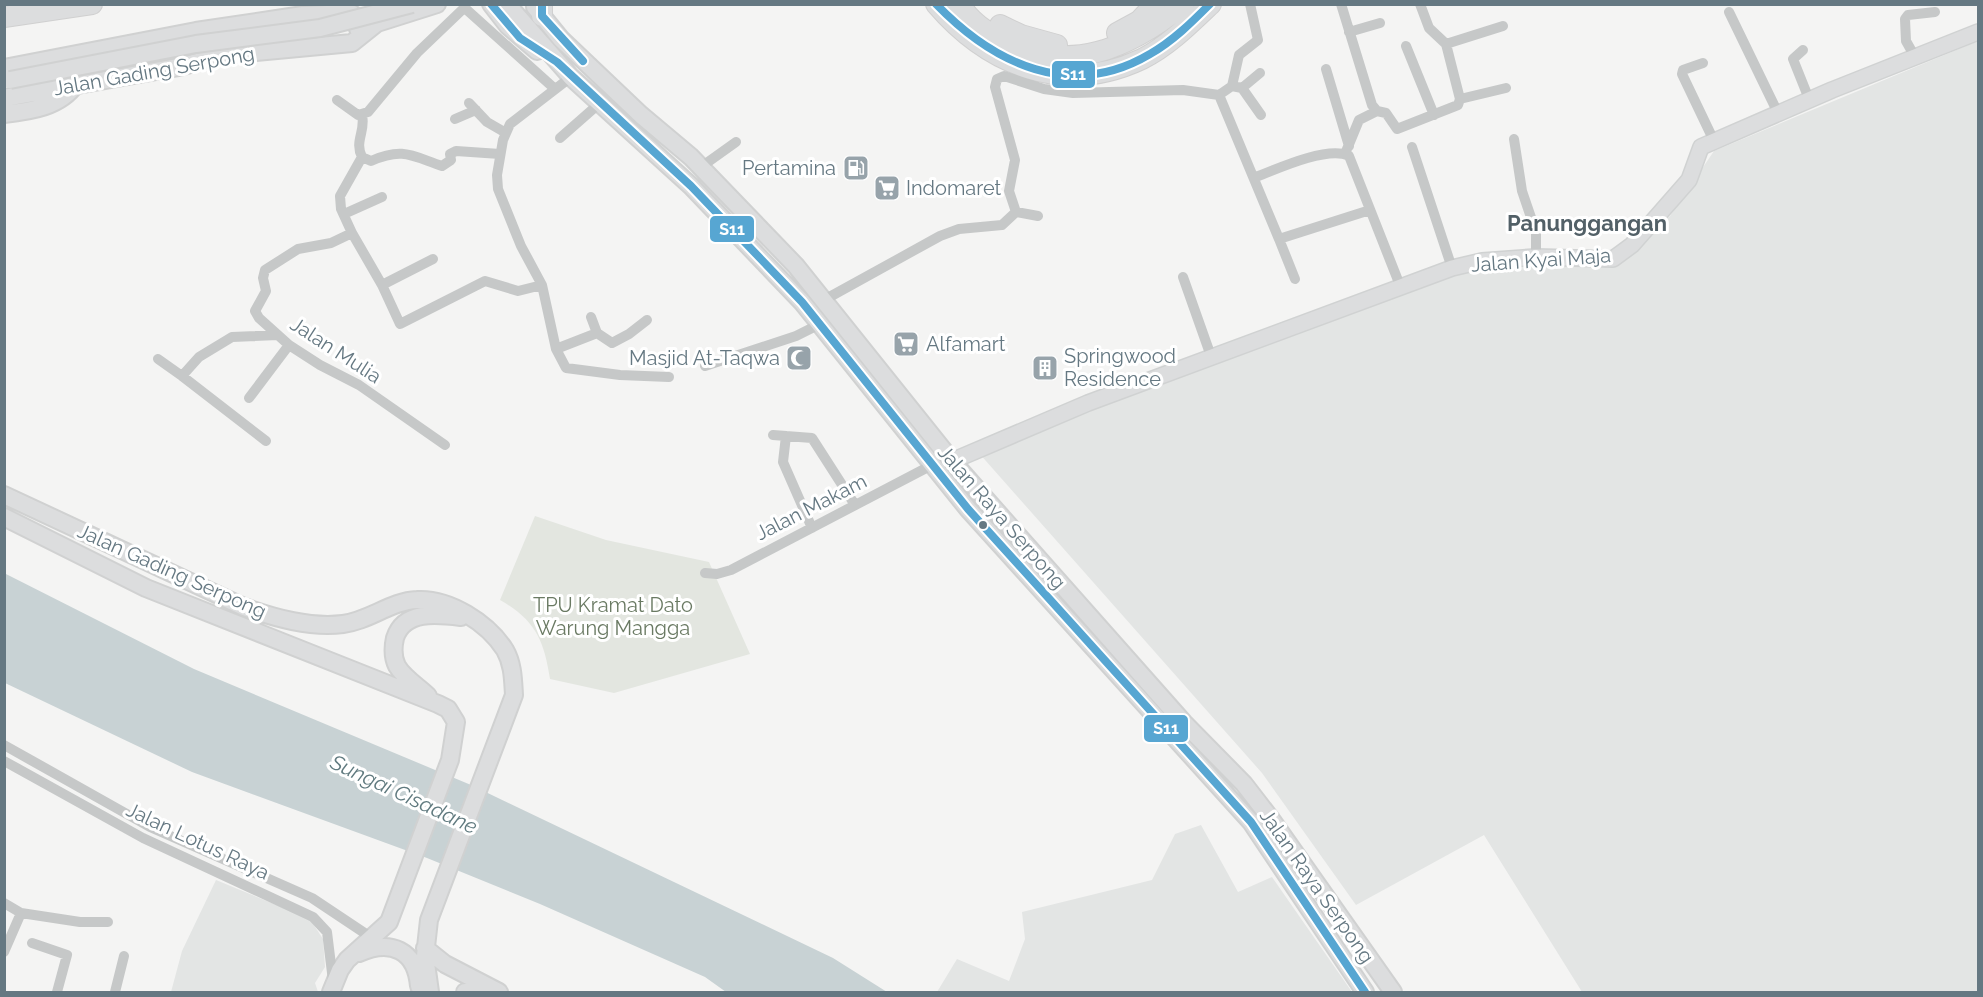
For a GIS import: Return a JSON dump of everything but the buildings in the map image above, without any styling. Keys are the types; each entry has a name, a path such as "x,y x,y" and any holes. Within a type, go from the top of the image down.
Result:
{"highway":[{"path":"4,17 92,4"},
{"path":"936,4 952,23 1001,59 1042,73 1079,74 1113,71 1144,58 1179,33 1211,4"},
{"path":"960,4 990,35 1020,50 1060,58 1091,55 1118,46 1146,32 1184,4"},
{"path":"975,4 996,24 1021,35 1058,45 1088,43 1115,34 1139,21 1155,4"}],"main road":[{"name":"Jalan Gading Serpong","path":"6,76 196,45 320,28 412,4"},
{"name":"Jalan Gading Serpong","path":"4,98 179,67 223,55 352,43 377,23 436,4"},
{"path":"491,4 536,40"},
{"path":"507,4 556,62 607,107 715,212 802,302 932,465 1047,599 1251,822 1365,993"},
{"path":"515,4 536,40"},
{"name":"Jalan Raya Serpong","path":"539,8 586,64 701,167 748,213 824,300 952,461 1184,723 1244,784 1393,993"},
{"path":"6,76 196,31 303,15 351,12 356,17 355,36 325,46"},
{"name":"Jalan Kyai Maja","path":"952,461 1088,403 1212,359 1452,268 1482,261 1536,257 1607,260 1621,254 1669,206 1689,180 1698,152 1714,141 1809,99 1978,32"},
{"name":"Jalan Raya Serpong","path":"536,40 586,64"},
{"path":"4,114 50,105 67,96 76,84"},
{"path":"849,362 864,351"},
{"name":"Jalan Gading Serpong","path":"4,495 244,607 276,618 342,624 418,600 460,610 474,619 505,650 513,672 512,707 429,920 425,952 430,993"},
{"name":"Jalan Gading Serpong","path":"4,517 146,588 448,709 456,722 450,760 396,906 389,922 350,957 340,970 332,988"},
{"path":"1047,599 1063,587"},
{"path":"438,704 398,667 394,656 398,632 405,622 425,615 474,619"},
{"path":"350,957 372,947 383,946 404,953 416,969 419,993"},
{"path":"425,952 499,993"},
{"path":"465,993 472,993"}],"street":[{"path":"1250,4 1258,40 1239,55 1237,87 1261,115"},
{"path":"1341,4 1371,105 1377,111 1386,113 1397,129 1458,105 1460,99 1446,45 1429,28 1420,4"},
{"path":"363,115 417,53 463,9 467,10 555,89"},
{"path":"1729,12 1778,113"},
{"path":"1915,57 1906,41 1905,19 1908,15 1935,12"},
{"path":"1349,33 1380,23"},
{"path":"1446,45 1503,26"},
{"path":"1406,46 1434,115"},
{"path":"1803,50 1793,59 1809,99"},
{"path":"1703,63 1683,70 1682,76 1714,141"},
{"path":"1326,69 1347,150 1401,288"},
{"path":"1016,212 1009,191 1015,160 996,87 997,79 1004,76 1044,89 1073,93 1161,89 1219,94 1237,87 1260,73"},
{"path":"572,77 510,124 500,154 498,189 542,285 556,349 566,368 620,375 669,377"},
{"path":"1460,99 1506,88"},
{"path":"1219,94 1295,279"},
{"path":"338,100 358,115 363,115"},
{"path":"455,119 472,106 487,122 506,133"},
{"path":"560,138 607,107"},
{"path":"1347,150 1359,120 1377,111"},
{"path":"363,115 365,125 357,148 362,157 371,161 393,152 412,154 442,165 451,160 450,154 456,151 500,154"},
{"path":"1514,139 1522,191 1536,232 1536,257"},
{"path":"701,167 736,142"},
{"path":"1412,147 1452,268"},
{"path":"1254,178 1300,160 1347,150"},
{"path":"362,157 340,192 344,214 400,324 485,281 518,291 542,285"},
{"path":"344,214 382,197"},
{"path":"1279,239 1370,210"},
{"path":"1016,212 1038,216"},
{"path":"824,300 940,236 959,229 1002,225 1016,212"},
{"name":"Jalan Mulia","path":"352,233 331,243 298,249 265,270 263,278 266,291 255,310 259,318 289,345 320,365 359,385 445,445"},
{"path":"382,285 433,259"},
{"path":"1183,277 1212,359"},
{"path":"591,317 597,333 612,342 629,334 647,320"},
{"path":"705,366 796,336 820,324"},
{"path":"556,349 597,333"},
{"path":"182,376 199,357 232,337 278,335"},
{"path":"249,398 289,345"},
{"path":"158,359 266,441"},
{"path":"773,435 810,437 814,440 855,505"},
{"path":"786,436 783,462 812,528"},
{"name":"Jalan Makam","path":"705,573 717,574 731,570 932,465"},
{"name":"Jalan Lotus Raya","path":"4,745 150,826 312,898 372,938"},
{"name":"Jalan Lotus Raya","path":"4,761 143,838 293,905 313,917 327,932 332,988"},
{"path":"4,903 21,913 80,922 108,922"},
{"path":"313,917 326,907"},
{"path":"4,952 21,913"},
{"path":"32,943 67,955 57,993"},
{"path":"115,993 124,956"}],"shaded area":[{"path":"1978,41 1978,992 1582,992 1484,835 1356,905 1262,773 978,452 1491,259 1615,261 1670,216 1714,151"},
{"path":"1201,825 1238,892 1272,877 1352,992 937,992 957,959 1009,981 1025,939 1022,912 1152,880 1175,834"},
{"path":"216,880 310,919 323,939 325,967 315,983 318,992 171,992 182,951"}],"green space":[{"name":"TPU Kramat Dato Warung Mangga","path":"535,516 606,540 709,562 750,654 614,693 550,679 545,653 536,632 522,615 500,600"}],"water":[{"name":"Sungai Cisadane","path":"4,573 194,669 471,785 833,958 887,992 726,992 705,977 540,904 427,858 192,772 5,683"}],"transit line":[{"name":"S11","path":"491,4 520,38 557,62 691,186 802,302 968,509 1251,822 1365,992"},
{"name":"S11","path":"542,4 542,16 583,61"},
{"name":"S11","path":"936,4 983,44 1008,59 1035,69 1063,75 1091,74 1121,68 1150,54 1174,37 1210,4"}],"place":[{"name":"Pertamina","path":"856,168"},
{"name":"Indomaret","path":"887,188"},
{"name":"Alfamart","path":"906,344"},
{"name":"Masjid At-Taqwa","path":"799,358"},
{"name":"Springwood Residence","path":"1045,368"}],"district":[{"name":"Panunggangan","path":"1587,223"}]}
